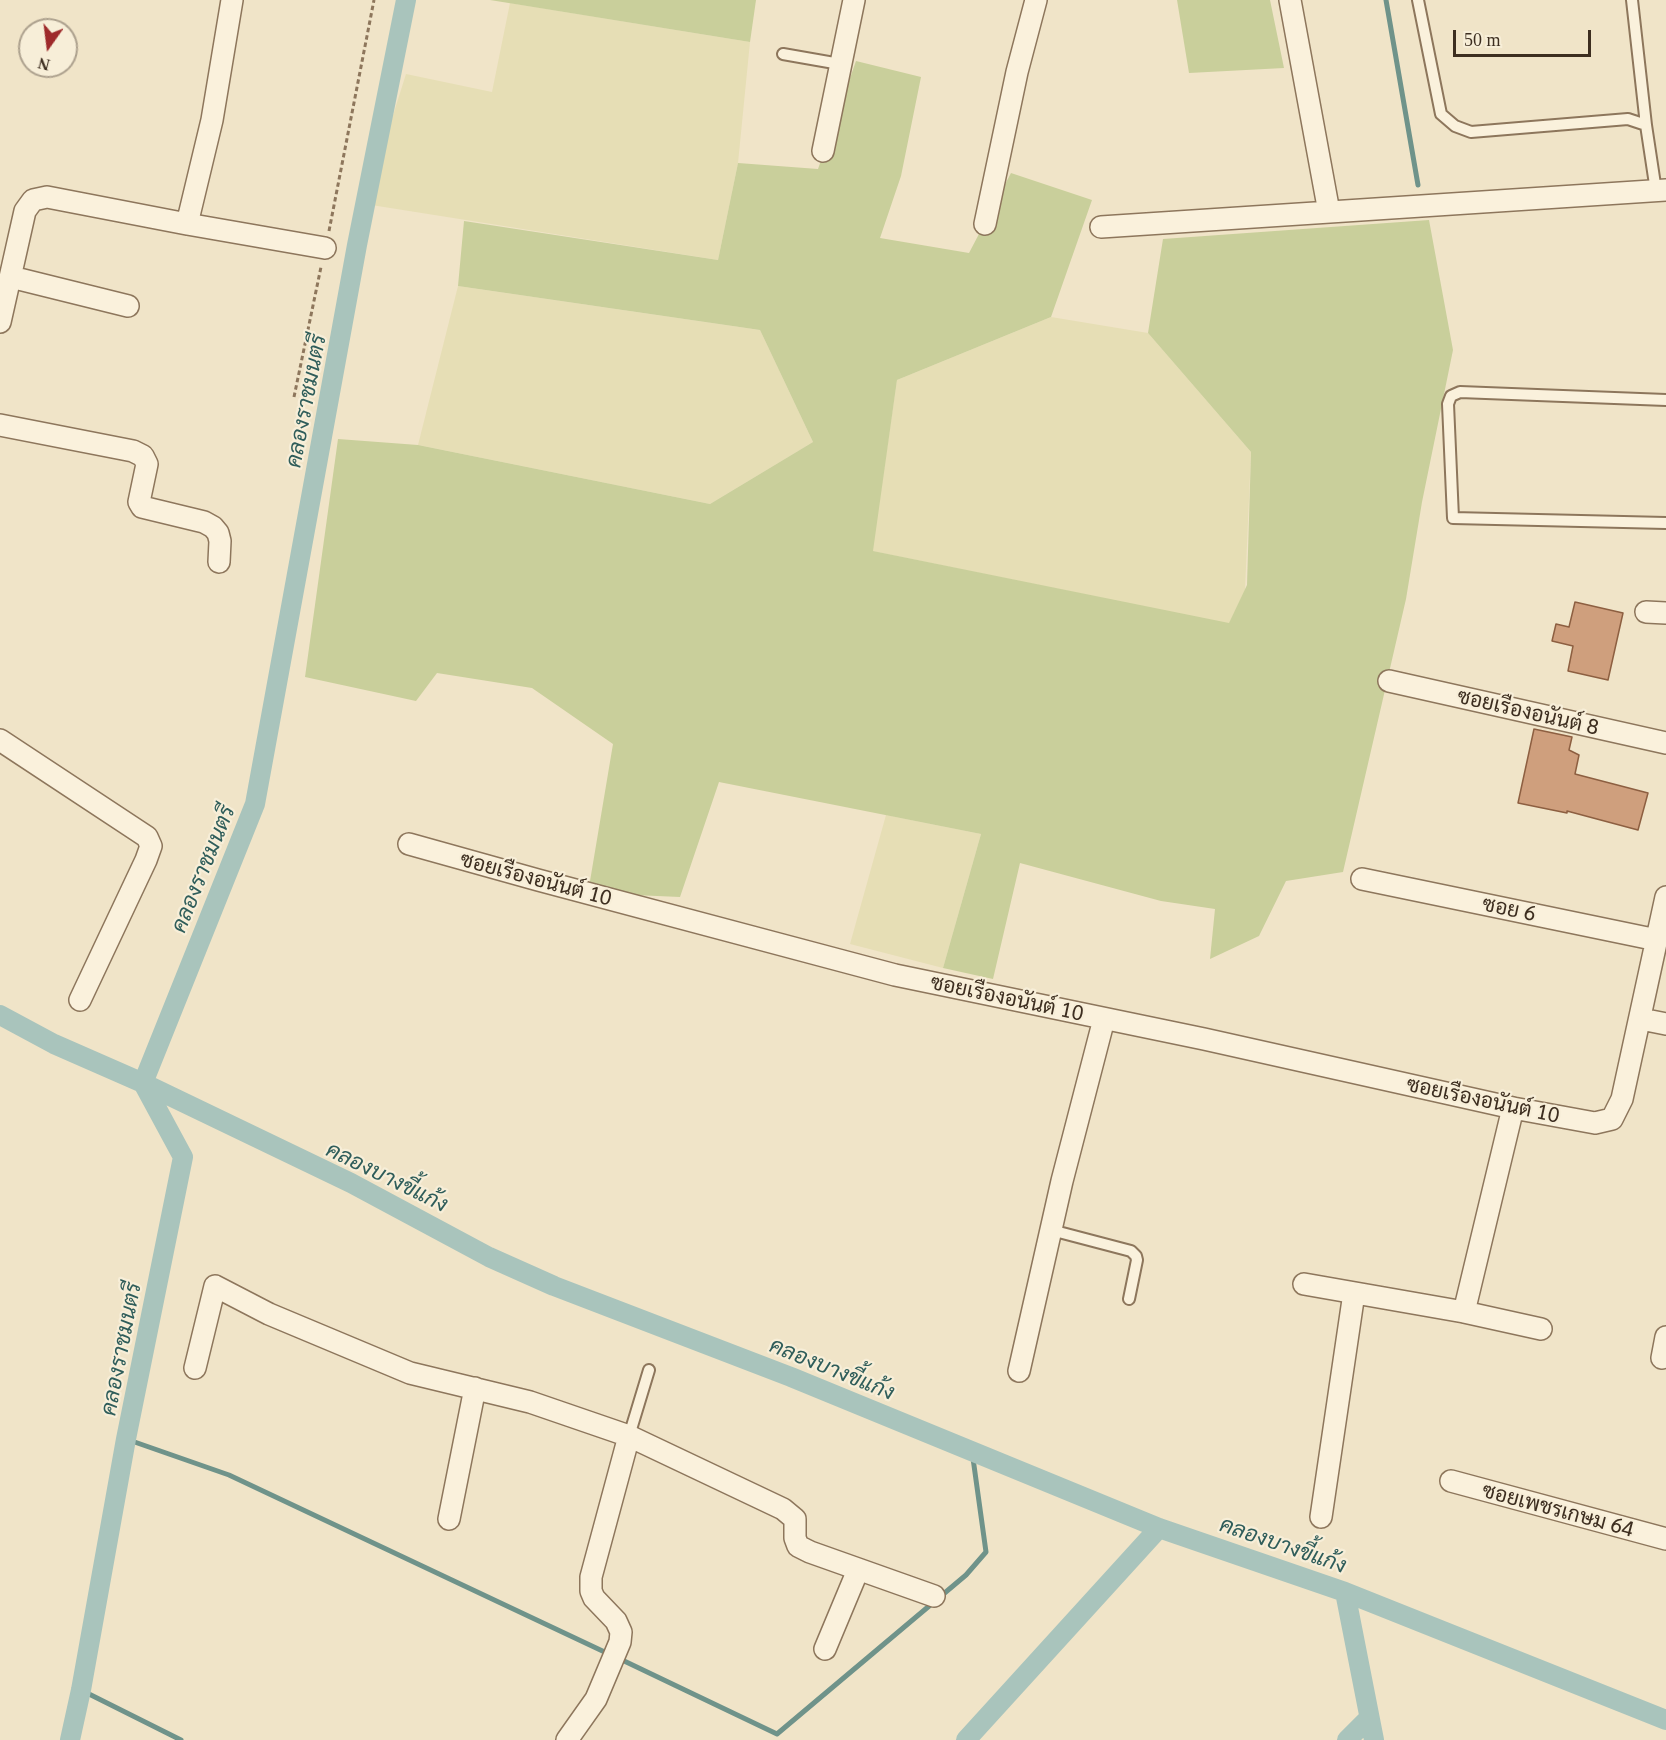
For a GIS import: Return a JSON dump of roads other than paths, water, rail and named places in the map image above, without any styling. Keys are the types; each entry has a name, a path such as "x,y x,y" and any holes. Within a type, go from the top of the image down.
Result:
{"street":[{"path":"187,224 212,120 232,0"},
{"path":"823,151 854,0"},
{"path":"985,225 1017,72 1036,0"},
{"path":"1290,0 1329,212"},
{"path":"1101,227 1661,190"},
{"path":"0,322 25,211 33,200 47,197 325,248"},
{"path":"11,278 128,306"},
{"path":"0,425 133,451 143,456 147,464 139,502 142,507 204,522 213,527 220,541 219,562"},
{"name":"ซอยเรืองอนันต์ 8","path":"1389,681 1666,742"},
{"path":"0,740 147,837 151,846 147,860 80,1000"},
{"name":"ซอยเรืองอนันต์ 10","path":"409,844 895,975 1513,1108 1595,1123 1612,1119 1622,1099 1641,1019"},
{"name":"ซอย 6","path":"1362,879 1657,940"},
{"path":"1666,897 1641,1019 1666,1024"},
{"path":"1019,1371 1060,1189 1104,1019"},
{"path":"1464,1312 1513,1108"},
{"path":"1304,1284 1464,1312 1541,1329"},
{"path":"195,1368 215,1286 269,1314 389,1366 531,1402 629,1436 783,1509 795,1519 795,1538 798,1546 858,1570 934,1596"},
{"path":"1321,1517 1354,1293"},
{"path":"1662,1358 1666,1337"},
{"path":"448,1519 475,1388"},
{"path":"567,1740 596,1700 620,1642 621,1632 616,1621 594,1598 591,1591 591,1577 629,1436"},
{"name":"ซอยเพชรเกษม 64","path":"1450,1481 1666,1539"},
{"path":"825,1649 858,1570"}],"lane":[{"path":"1418,0 1441,114 1455,126 1471,132 1628,119 1646,125"},
{"path":"1632,0 1646,125 1661,190"},
{"path":"783,54 840,64"},
{"path":"1666,400 1460,392 1451,396 1448,404 1453,518 1666,523"},
{"path":"1051,1230 1131,1251 1137,1260 1129,1299"},
{"path":"629,1436 649,1370"}],"waterway":[{"name":"คลองราชมนตรี","path":"70,1740 126,1439 183,1157 143,1083 255,804 357,245 406,0"},
{"path":"1386,0 1418,185"},
{"name":"คลองบางขี้แก้ง","path":"0,1015 54,1044 143,1083 351,1183 489,1257 554,1286 791,1377 1159,1528 1345,1592 1666,1720"},
{"path":"126,1439 229,1475 611,1655"},
{"path":"620,1659 777,1734 966,1575 986,1552 972,1451"},
{"path":"966,1740 1159,1528"},
{"path":"1345,1592 1374,1740"},
{"path":"81,1690 181,1740"},
{"path":"1347,1740 1369,1718"}]}
